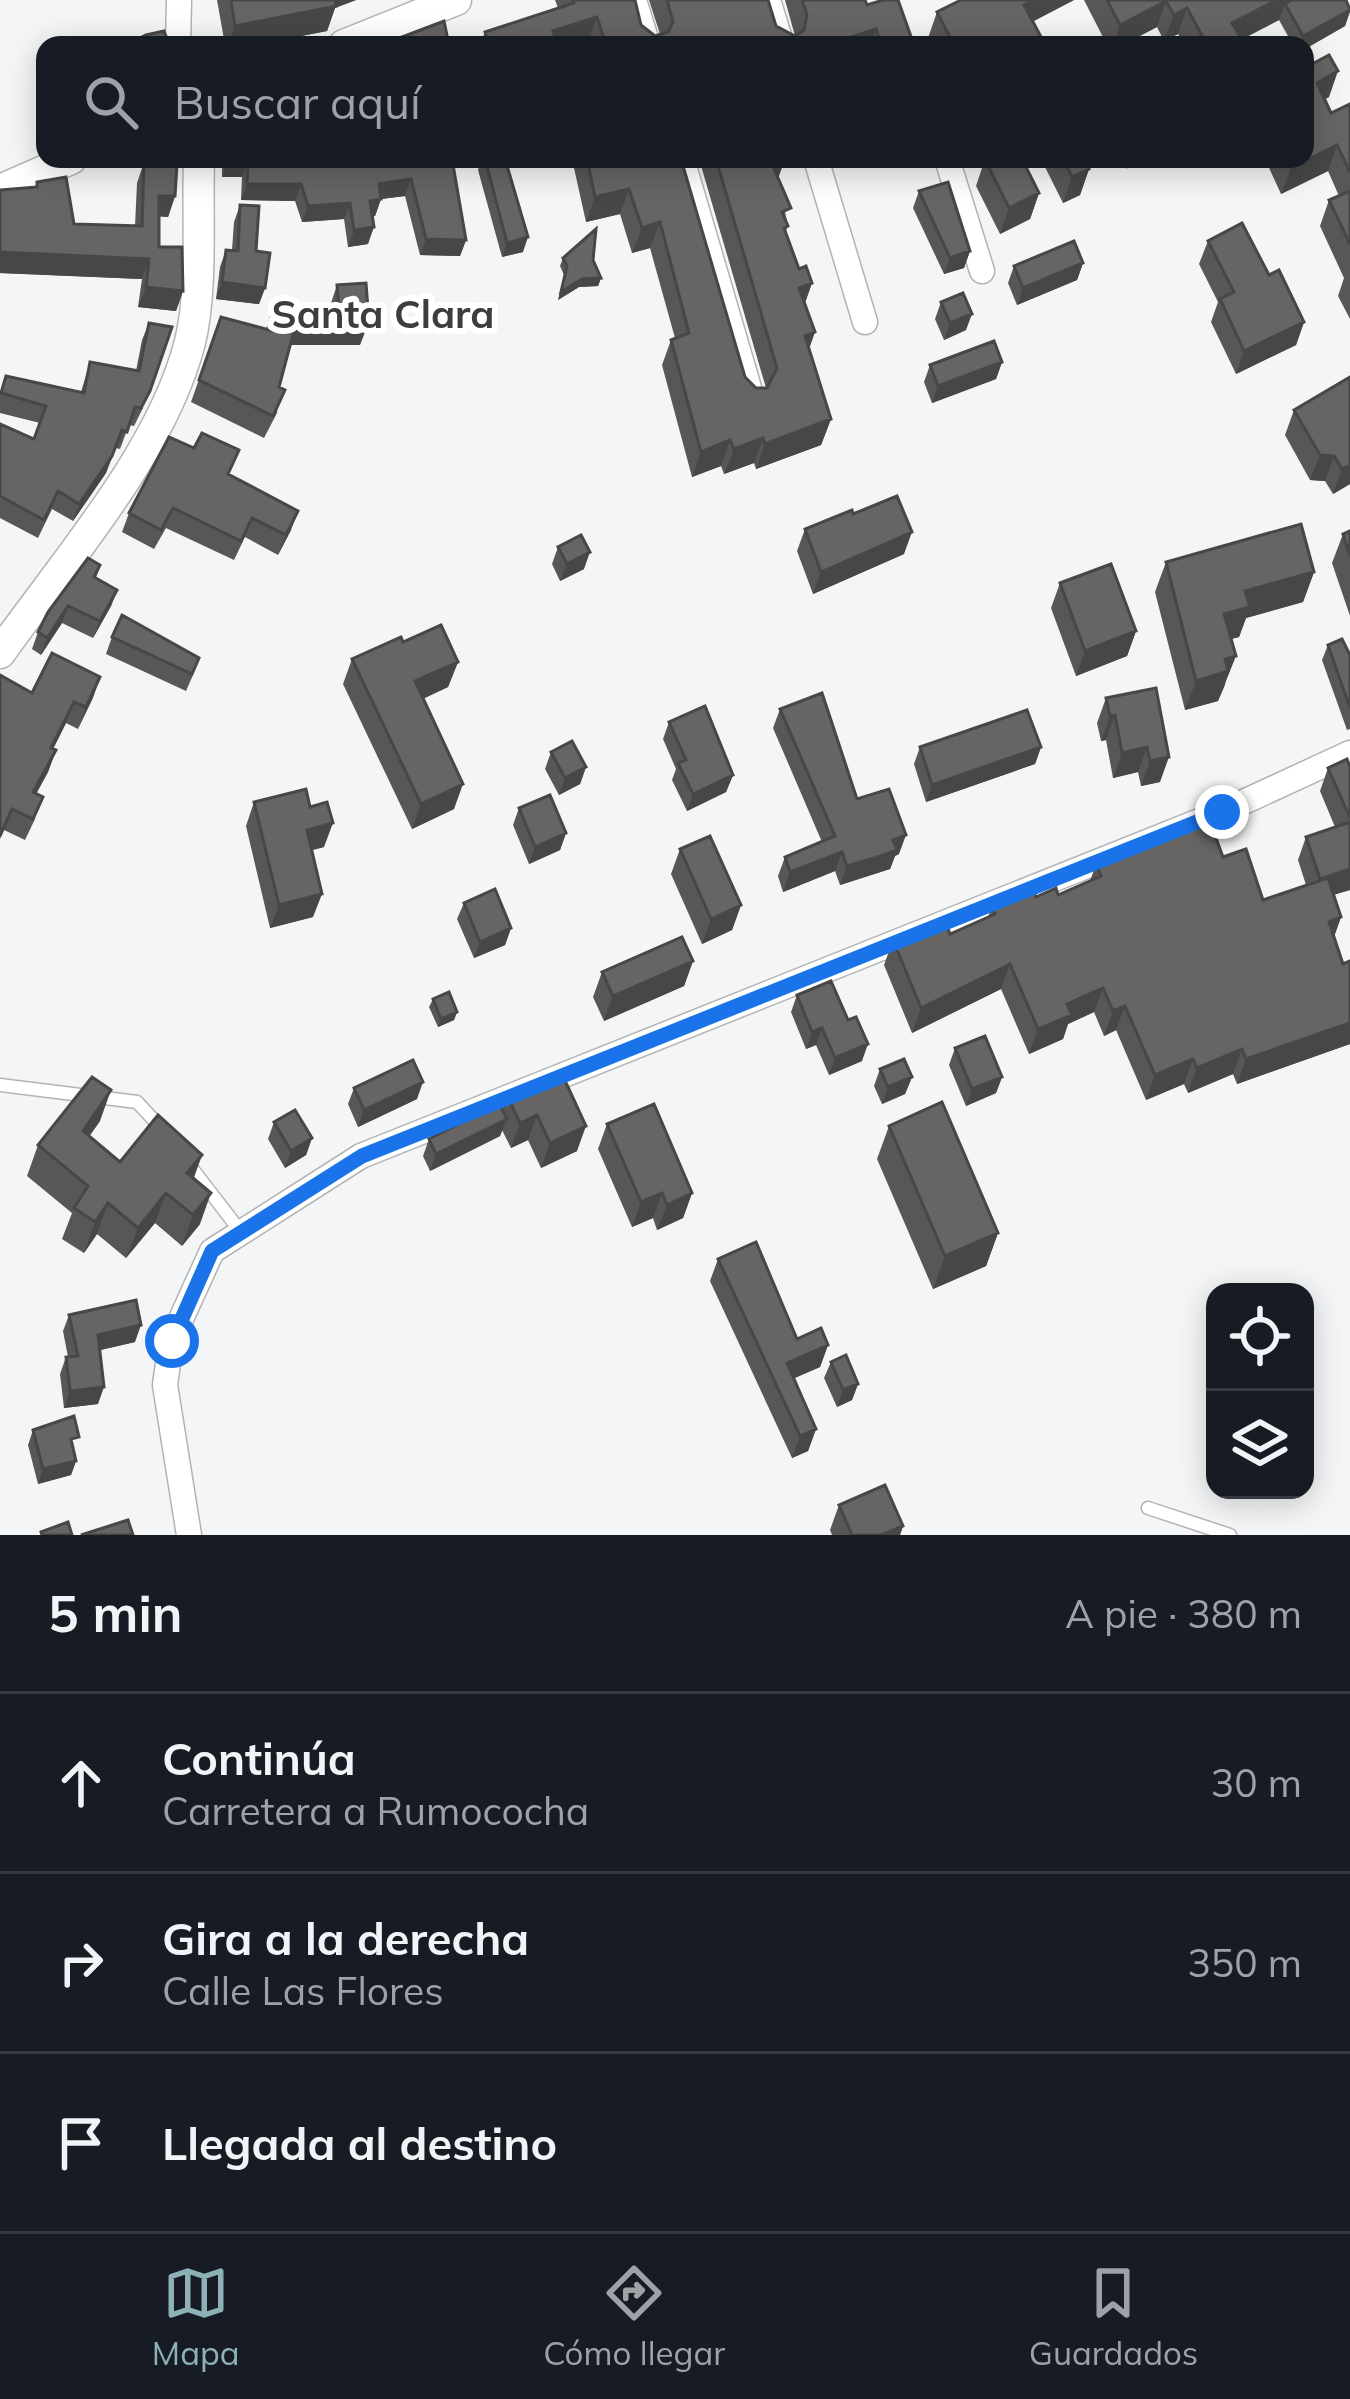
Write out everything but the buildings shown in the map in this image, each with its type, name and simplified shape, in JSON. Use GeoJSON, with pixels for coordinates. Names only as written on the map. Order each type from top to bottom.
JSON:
{"type":"FeatureCollection","features":[{"type":"Feature","properties":{"kind":"street"},"geometry":{"type":"LineString","coordinates":[[178,0],[178,36]]}},
{"type":"Feature","properties":{"kind":"street"},"geometry":{"type":"LineString","coordinates":[[366,36],[456,0]]}},
{"type":"Feature","properties":{"kind":"street"},"geometry":{"type":"LineString","coordinates":[[634,0],[645,36]]}},
{"type":"Feature","properties":{"kind":"street"},"geometry":{"type":"LineString","coordinates":[[768,0],[779,36]]}},
{"type":"Feature","properties":{"kind":"street"},"geometry":{"type":"LineString","coordinates":[[0,190],[50,168]]}},
{"type":"Feature","properties":{"kind":"street"},"geometry":{"type":"LineString","coordinates":[[0,653],[147,443],[178,381],[191,337],[200,168]]}},
{"type":"Feature","properties":{"kind":"street"},"geometry":{"type":"LineString","coordinates":[[685,168],[752,398]]}},
{"type":"Feature","properties":{"kind":"street"},"geometry":{"type":"LineString","coordinates":[[819,168],[865,322]]}},
{"type":"Feature","properties":{"kind":"street"},"geometry":{"type":"LineString","coordinates":[[950,168],[982,271]]}},
{"type":"Feature","properties":{"kind":"street"},"geometry":{"type":"LineString","coordinates":[[189,1535],[165,1385],[172,1341],[212,1251],[362,1156],[1222,812],[1350,753]]}},
{"type":"Feature","properties":{"kind":"lane"},"geometry":{"type":"LineString","coordinates":[[0,1085],[137,1102],[241,1232]]}},
{"type":"Feature","properties":{"kind":"lane"},"geometry":{"type":"LineString","coordinates":[[1148,1508],[1230,1535]]}},
{"type":"Feature","properties":{"kind":"district","name":"Santa Clara"},"geometry":{"type":"Point","coordinates":[383,313]}},
{"type":"Feature","properties":{"kind":"route"},"geometry":{"type":"LineString","coordinates":[[172,1341],[212,1251],[362,1156],[1222,812]]}}]}
